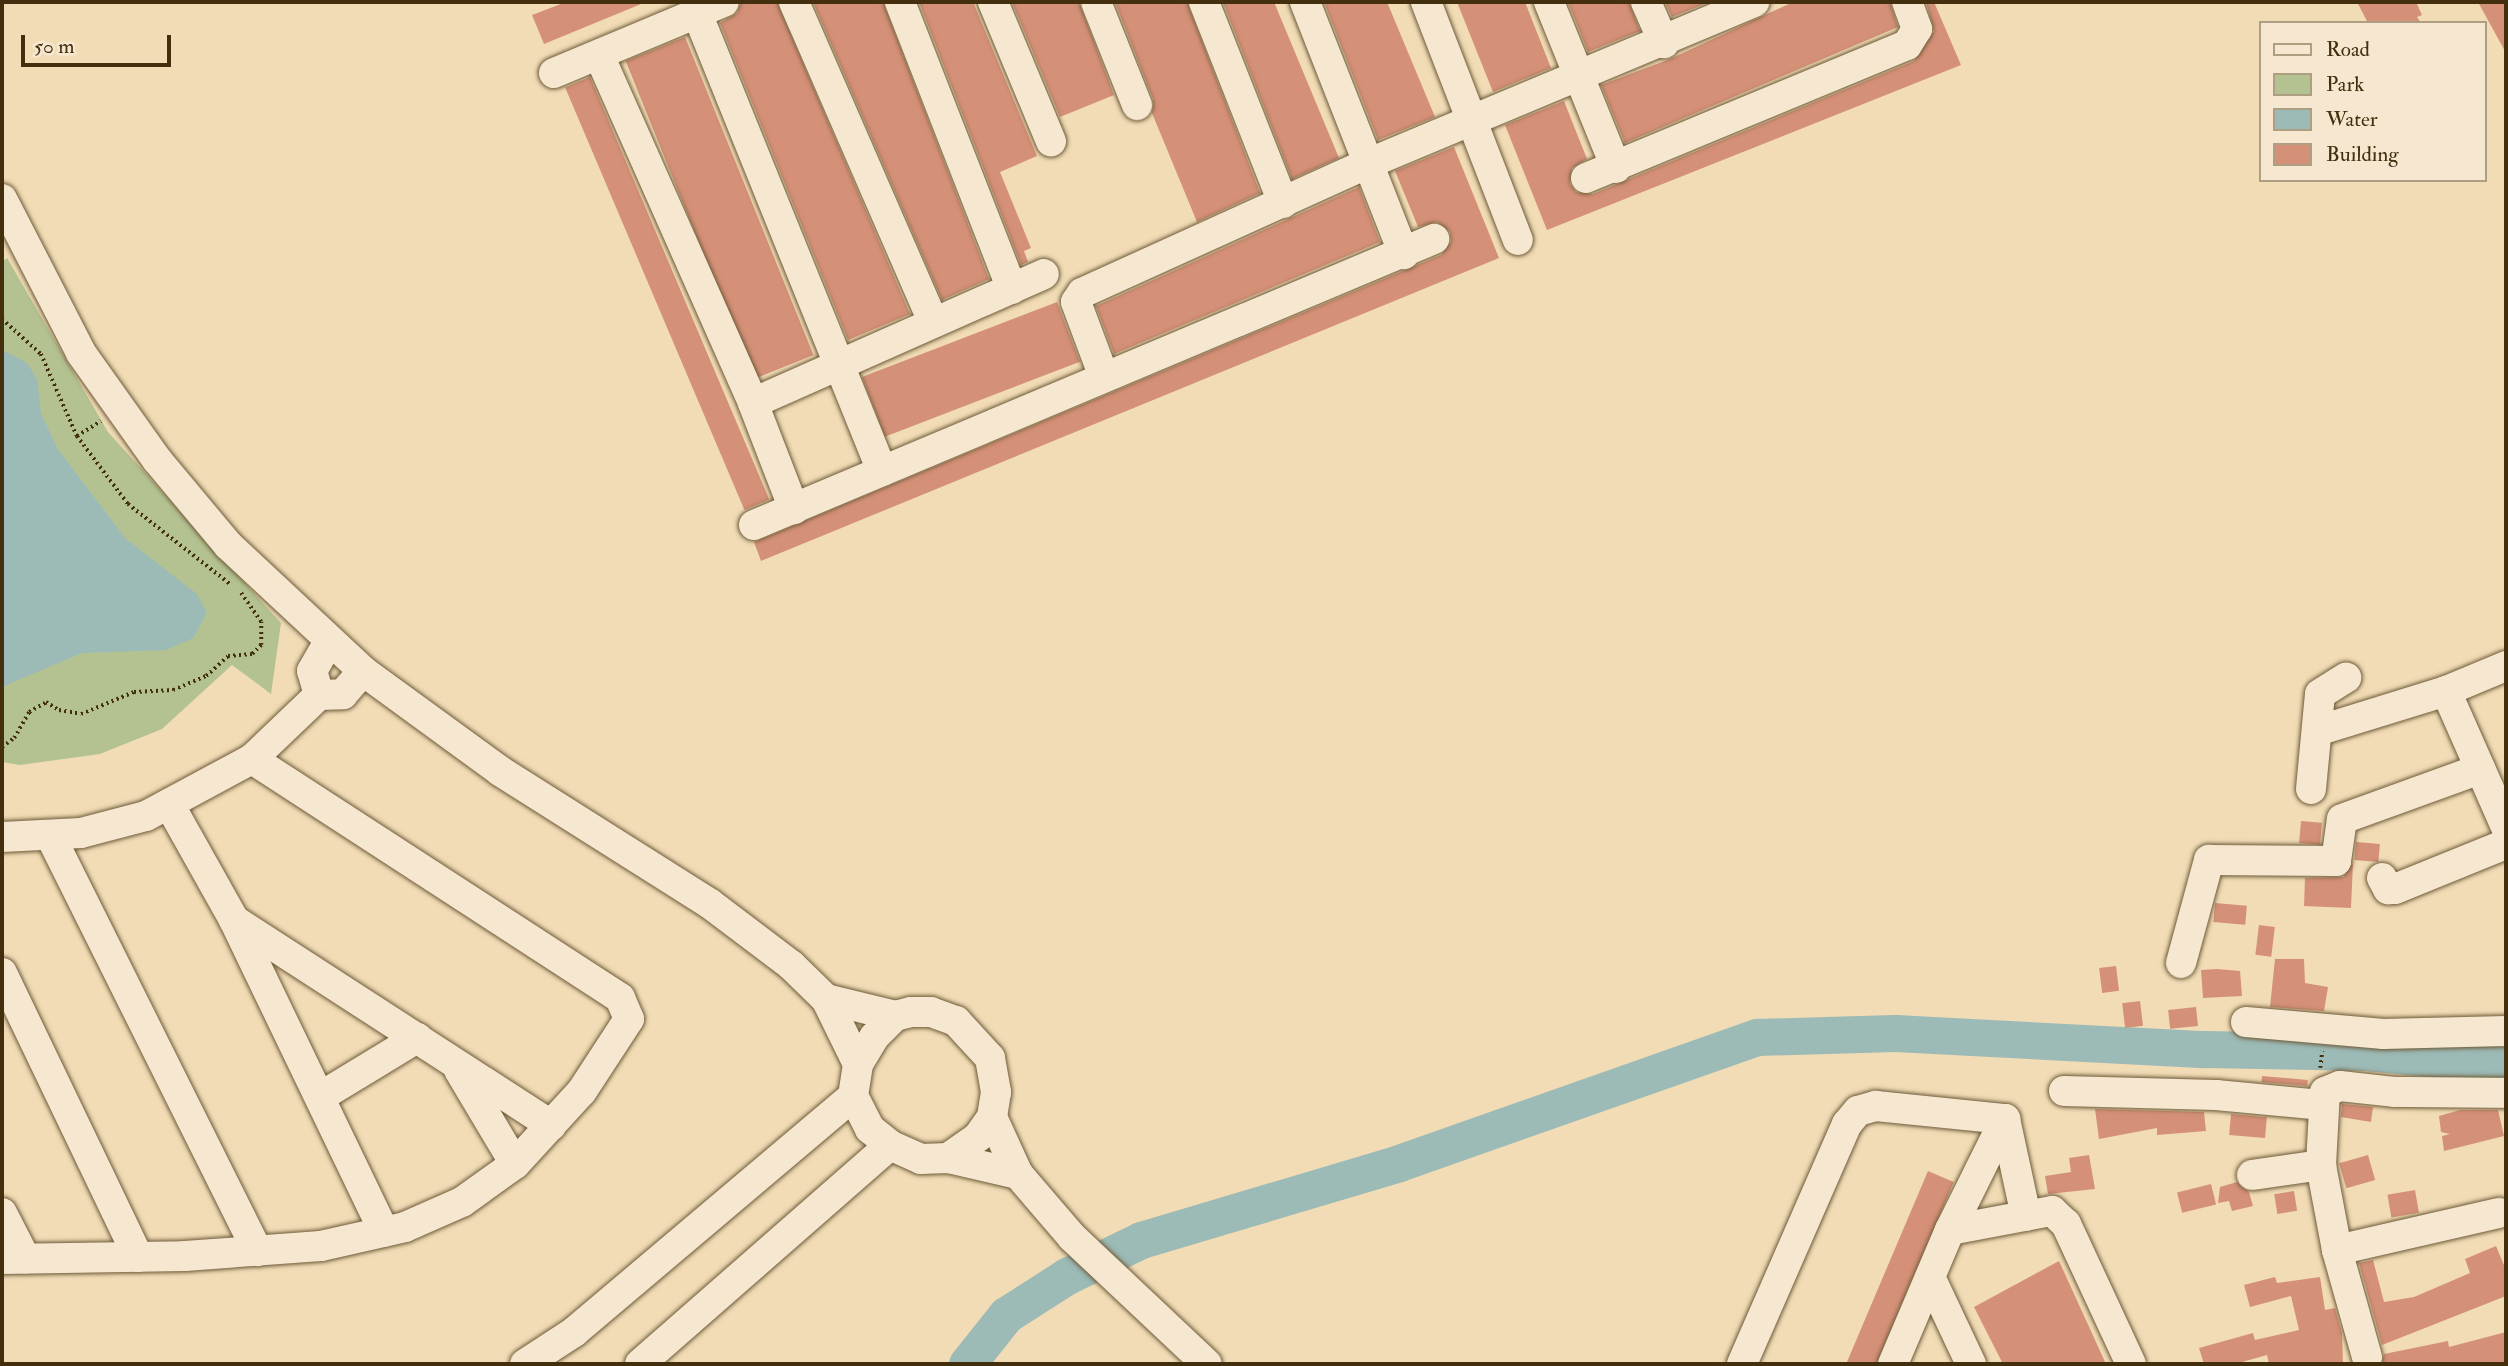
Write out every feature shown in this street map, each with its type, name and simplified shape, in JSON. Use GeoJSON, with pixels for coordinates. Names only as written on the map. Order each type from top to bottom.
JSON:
{"type":"FeatureCollection","features":[{"type":"Feature","properties":{"kind":"street"},"geometry":{"type":"LineString","coordinates":[[794,2],[933,322]]}},
{"type":"Feature","properties":{"kind":"street"},"geometry":{"type":"LineString","coordinates":[[900,2],[1012,289]]}},
{"type":"Feature","properties":{"kind":"street"},"geometry":{"type":"LineString","coordinates":[[993,2],[1051,141]]}},
{"type":"Feature","properties":{"kind":"street"},"geometry":{"type":"LineString","coordinates":[[1097,2],[1137,105]]}},
{"type":"Feature","properties":{"kind":"street"},"geometry":{"type":"LineString","coordinates":[[1204,2],[1283,203]]}},
{"type":"Feature","properties":{"kind":"street"},"geometry":{"type":"LineString","coordinates":[[1305,2],[1404,254]]}},
{"type":"Feature","properties":{"kind":"street"},"geometry":{"type":"LineString","coordinates":[[1426,2],[1518,240]]}},
{"type":"Feature","properties":{"kind":"street"},"geometry":{"type":"LineString","coordinates":[[1549,2],[1582,77],[1616,168]]}},
{"type":"Feature","properties":{"kind":"street"},"geometry":{"type":"LineString","coordinates":[[1646,2],[1664,43]]}},
{"type":"Feature","properties":{"kind":"street"},"geometry":{"type":"LineString","coordinates":[[1586,178],[1616,168],[1908,45],[1917,29],[1907,2]]}},
{"type":"Feature","properties":{"kind":"street"},"geometry":{"type":"LineString","coordinates":[[1104,377],[1076,302],[1082,293],[1367,164],[1664,43],[1747,3]]}},
{"type":"Feature","properties":{"kind":"street"},"geometry":{"type":"LineString","coordinates":[[554,74],[710,7],[882,471]]}},
{"type":"Feature","properties":{"kind":"street"},"geometry":{"type":"LineString","coordinates":[[599,55],[754,403],[794,509]]}},
{"type":"Feature","properties":{"kind":"street"},"geometry":{"type":"LineString","coordinates":[[2,199],[81,353],[157,460],[228,545],[328,643],[363,671],[500,771],[709,903],[791,965],[826,999],[858,1064]]}},
{"type":"Feature","properties":{"kind":"street"},"geometry":{"type":"LineString","coordinates":[[754,525],[1404,254],[1434,239]]}},
{"type":"Feature","properties":{"kind":"street"},"geometry":{"type":"LineString","coordinates":[[754,403],[840,361],[1044,274]]}},
{"type":"Feature","properties":{"kind":"street"},"geometry":{"type":"LineString","coordinates":[[319,695],[312,671],[328,643]]}},
{"type":"Feature","properties":{"kind":"street"},"geometry":{"type":"LineString","coordinates":[[2317,731],[2446,691],[2506,666]]}},
{"type":"Feature","properties":{"kind":"street"},"geometry":{"type":"LineString","coordinates":[[2,837],[50,835],[118,825],[169,804],[252,759],[319,695],[343,694],[363,671]]}},
{"type":"Feature","properties":{"kind":"street"},"geometry":{"type":"LineString","coordinates":[[2311,789],[2320,694],[2346,678]]}},
{"type":"Feature","properties":{"kind":"street"},"geometry":{"type":"LineString","coordinates":[[2446,691],[2506,827]]}},
{"type":"Feature","properties":{"kind":"street"},"geometry":{"type":"LineString","coordinates":[[2,1213],[13,1258],[257,1251],[321,1246],[384,1232],[462,1202],[515,1164],[609,1055],[629,1019],[620,998],[252,759]]}},
{"type":"Feature","properties":{"kind":"street"},"geometry":{"type":"LineString","coordinates":[[2182,963],[2209,860],[2336,861],[2342,819],[2480,769]]}},
{"type":"Feature","properties":{"kind":"street"},"geometry":{"type":"LineString","coordinates":[[169,804],[234,920],[384,1232]]}},
{"type":"Feature","properties":{"kind":"street"},"geometry":{"type":"LineString","coordinates":[[50,835],[257,1251]]}},
{"type":"Feature","properties":{"kind":"street"},"geometry":{"type":"LineString","coordinates":[[2382,878],[2388,889],[2395,889],[2506,844]]}},
{"type":"Feature","properties":{"kind":"street"},"geometry":{"type":"LineString","coordinates":[[234,920],[551,1125]]}},
{"type":"Feature","properties":{"kind":"street"},"geometry":{"type":"LineString","coordinates":[[2,973],[138,1256]]}},
{"type":"Feature","properties":{"kind":"street"},"geometry":{"type":"LineString","coordinates":[[826,999],[895,1016],[931,1012],[956,1021],[975,1037],[990,1058],[996,1092],[992,1117],[978,1137],[948,1158]]}},
{"type":"Feature","properties":{"kind":"street"},"geometry":{"type":"LineString","coordinates":[[895,1016],[874,1037],[858,1064],[853,1096],[870,1129],[891,1145],[921,1159],[948,1158],[1018,1174]]}},
{"type":"Feature","properties":{"kind":"street"},"geometry":{"type":"LineString","coordinates":[[2246,1022],[2383,1034],[2506,1031]]}},
{"type":"Feature","properties":{"kind":"street"},"geometry":{"type":"LineString","coordinates":[[320,1097],[416,1038]]}},
{"type":"Feature","properties":{"kind":"street"},"geometry":{"type":"LineString","coordinates":[[456,1064],[515,1164]]}},
{"type":"Feature","properties":{"kind":"street"},"geometry":{"type":"LineString","coordinates":[[2367,1357],[2337,1250],[2321,1165],[2322,1105],[2329,1088],[2340,1086],[2394,1093],[2506,1093]]}},
{"type":"Feature","properties":{"kind":"street"},"geometry":{"type":"LineString","coordinates":[[2064,1091],[2216,1095],[2322,1105]]}},
{"type":"Feature","properties":{"kind":"street"},"geometry":{"type":"LineString","coordinates":[[525,1364],[574,1332],[853,1096]]}},
{"type":"Feature","properties":{"kind":"street"},"geometry":{"type":"LineString","coordinates":[[1742,1364],[1847,1124],[1858,1111],[1876,1106],[2005,1119]]}},
{"type":"Feature","properties":{"kind":"street"},"geometry":{"type":"LineString","coordinates":[[992,1117],[1018,1174],[1072,1237],[1128,1293],[1207,1364]]}},
{"type":"Feature","properties":{"kind":"street"},"geometry":{"type":"LineString","coordinates":[[2005,1119],[2026,1216]]}},
{"type":"Feature","properties":{"kind":"street"},"geometry":{"type":"LineString","coordinates":[[1893,1364],[1950,1230],[2005,1119]]}},
{"type":"Feature","properties":{"kind":"street"},"geometry":{"type":"LineString","coordinates":[[640,1364],[891,1145]]}},
{"type":"Feature","properties":{"kind":"street"},"geometry":{"type":"LineString","coordinates":[[2252,1175],[2321,1165]]}},
{"type":"Feature","properties":{"kind":"street"},"geometry":{"type":"LineString","coordinates":[[1950,1230],[2052,1211],[2066,1224],[2131,1364]]}},
{"type":"Feature","properties":{"kind":"street"},"geometry":{"type":"LineString","coordinates":[[2337,1250],[2499,1213]]}},
{"type":"Feature","properties":{"kind":"street"},"geometry":{"type":"LineString","coordinates":[[1931,1279],[1970,1364]]}},
{"type":"Feature","properties":{"kind":"path"},"geometry":{"type":"LineString","coordinates":[[2,320],[41,354],[77,436],[128,504],[240,591],[261,622],[261,645],[252,653],[228,656],[206,676],[173,690],[134,692],[81,713],[59,710],[46,702],[29,712],[14,738],[2,747]]}},
{"type":"Feature","properties":{"kind":"path"},"geometry":{"type":"LineString","coordinates":[[2319,1073],[2323,1040]]}},
{"type":"Feature","properties":{"kind":"green space"},"geometry":{"type":"Polygon","coordinates":[[[7,258],[108,432],[281,623],[271,694],[232,665],[162,729],[100,754],[20,765],[2,762],[2,262],[7,258]]]}},
{"type":"Feature","properties":{"kind":"water"},"geometry":{"type":"Polygon","coordinates":[[[2,350],[27,363],[37,379],[41,413],[57,448],[126,539],[197,594],[207,613],[193,638],[166,650],[82,653],[2,687],[2,350]]]}},
{"type":"Feature","properties":{"kind":"building"},"geometry":{"type":"Polygon","coordinates":[[[566,2],[646,2],[544,44],[532,15],[566,2]]]}},
{"type":"Feature","properties":{"kind":"building"},"geometry":{"type":"Polygon","coordinates":[[[741,2],[777,2],[910,314],[848,340],[720,23],[737,13],[741,2]]]}},
{"type":"Feature","properties":{"kind":"building"},"geometry":{"type":"Polygon","coordinates":[[[813,2],[883,2],[989,279],[942,300],[813,2]]]}},
{"type":"Feature","properties":{"kind":"building"},"geometry":{"type":"Polygon","coordinates":[[[919,2],[973,2],[1037,156],[1000,172],[1031,248],[1024,251],[1028,262],[1021,265],[919,2]]]}},
{"type":"Feature","properties":{"kind":"building"},"geometry":{"type":"Polygon","coordinates":[[[1012,2],[1079,2],[1114,95],[1060,117],[1012,2]]]}},
{"type":"Feature","properties":{"kind":"building"},"geometry":{"type":"Polygon","coordinates":[[[1115,2],[1187,2],[1260,193],[1197,222],[1152,113],[1153,99],[1115,2]]]}},
{"type":"Feature","properties":{"kind":"building"},"geometry":{"type":"Polygon","coordinates":[[[1223,2],[1274,2],[1339,158],[1292,179],[1223,2]]]}},
{"type":"Feature","properties":{"kind":"building"},"geometry":{"type":"Polygon","coordinates":[[[1324,2],[1387,2],[1435,117],[1378,140],[1324,2]]]}},
{"type":"Feature","properties":{"kind":"building"},"geometry":{"type":"Polygon","coordinates":[[[1457,2],[1525,2],[1551,68],[1493,92],[1457,2]]]}},
{"type":"Feature","properties":{"kind":"building"},"geometry":{"type":"Polygon","coordinates":[[[1568,2],[1629,2],[1640,31],[1588,52],[1568,2]]]}},
{"type":"Feature","properties":{"kind":"building"},"geometry":{"type":"Polygon","coordinates":[[[1665,2],[1709,2],[1672,17],[1665,2]]]}},
{"type":"Feature","properties":{"kind":"building"},"geometry":{"type":"Polygon","coordinates":[[[1793,2],[1890,2],[1898,27],[1625,143],[1601,85],[1670,59],[1793,2]]]}},
{"type":"Feature","properties":{"kind":"building"},"geometry":{"type":"Polygon","coordinates":[[[1926,2],[1934,2],[1961,65],[1547,230],[1505,125],[1564,101],[1587,159],[1572,168],[1570,184],[1576,192],[1593,194],[1914,61],[1934,31],[1926,2]]]}},
{"type":"Feature","properties":{"kind":"building"},"geometry":{"type":"Polygon","coordinates":[[[2357,2],[2416,2],[2422,15],[2417,17],[2420,21],[2367,21],[2357,2]]]}},
{"type":"Feature","properties":{"kind":"building"},"geometry":{"type":"Polygon","coordinates":[[[2478,2],[2506,2],[2506,53],[2478,2]]]}},
{"type":"Feature","properties":{"kind":"building"},"geometry":{"type":"Polygon","coordinates":[[[685,37],[813,355],[754,379],[626,61],[685,37]]]}},
{"type":"Feature","properties":{"kind":"building"},"geometry":{"type":"Polygon","coordinates":[[[590,77],[769,500],[744,510],[565,88],[590,77]]]}},
{"type":"Feature","properties":{"kind":"building"},"geometry":{"type":"Polygon","coordinates":[[[1454,147],[1499,258],[761,561],[754,542],[1441,255],[1451,242],[1450,232],[1437,222],[1418,227],[1395,171],[1454,147]]]}},
{"type":"Feature","properties":{"kind":"building"},"geometry":{"type":"Polygon","coordinates":[[[1359,187],[1380,242],[1114,354],[1096,306],[1359,187]]]}},
{"type":"Feature","properties":{"kind":"building"},"geometry":{"type":"Polygon","coordinates":[[[1057,302],[1080,362],[885,437],[862,377],[1057,302]]]}},
{"type":"Feature","properties":{"kind":"building"},"geometry":{"type":"Polygon","coordinates":[[[2301,821],[2322,823],[2320,845],[2299,843],[2301,821]]]}},
{"type":"Feature","properties":{"kind":"building"},"geometry":{"type":"Polygon","coordinates":[[[2356,842],[2380,844],[2378,862],[2354,860],[2356,842]]]}},
{"type":"Feature","properties":{"kind":"building"},"geometry":{"type":"Polygon","coordinates":[[[2353,863],[2351,908],[2304,906],[2305,878],[2343,877],[2353,863]]]}},
{"type":"Feature","properties":{"kind":"building"},"geometry":{"type":"Polygon","coordinates":[[[2215,903],[2247,906],[2245,925],[2213,922],[2215,903]]]}},
{"type":"Feature","properties":{"kind":"building"},"geometry":{"type":"Polygon","coordinates":[[[2259,925],[2275,927],[2271,957],[2255,955],[2259,925]]]}},
{"type":"Feature","properties":{"kind":"building"},"geometry":{"type":"Polygon","coordinates":[[[2275,959],[2304,959],[2305,983],[2328,987],[2324,1011],[2270,1007],[2275,959]]]}},
{"type":"Feature","properties":{"kind":"building"},"geometry":{"type":"Polygon","coordinates":[[[2116,966],[2119,991],[2102,993],[2099,968],[2116,966]]]}},
{"type":"Feature","properties":{"kind":"building"},"geometry":{"type":"Polygon","coordinates":[[[2201,970],[2240,971],[2242,996],[2203,998],[2201,970]]]}},
{"type":"Feature","properties":{"kind":"building"},"geometry":{"type":"Polygon","coordinates":[[[2140,1001],[2143,1026],[2125,1028],[2122,1003],[2140,1001]]]}},
{"type":"Feature","properties":{"kind":"building"},"geometry":{"type":"Polygon","coordinates":[[[2196,1007],[2198,1026],[2170,1029],[2168,1010],[2196,1007]]]}},
{"type":"Feature","properties":{"kind":"building"},"geometry":{"type":"Polygon","coordinates":[[[2262,1076],[2308,1080],[2307,1086],[2261,1082],[2262,1076]]]}},
{"type":"Feature","properties":{"kind":"building"},"geometry":{"type":"Polygon","coordinates":[[[2342,1104],[2373,1107],[2371,1122],[2341,1117],[2342,1104]]]}},
{"type":"Feature","properties":{"kind":"building"},"geometry":{"type":"Polygon","coordinates":[[[2095,1109],[2204,1112],[2206,1131],[2157,1135],[2157,1128],[2099,1139],[2095,1109]]]}},
{"type":"Feature","properties":{"kind":"building"},"geometry":{"type":"Polygon","coordinates":[[[2460,1110],[2498,1110],[2504,1136],[2444,1151],[2442,1136],[2450,1134],[2441,1132],[2439,1116],[2460,1110]]]}},
{"type":"Feature","properties":{"kind":"building"},"geometry":{"type":"Polygon","coordinates":[[[2231,1114],[2267,1117],[2265,1138],[2229,1135],[2231,1114]]]}},
{"type":"Feature","properties":{"kind":"building"},"geometry":{"type":"Polygon","coordinates":[[[2089,1155],[2095,1189],[2048,1194],[2045,1176],[2071,1172],[2069,1158],[2089,1155]]]}},
{"type":"Feature","properties":{"kind":"building"},"geometry":{"type":"Polygon","coordinates":[[[2368,1155],[2375,1180],[2346,1188],[2339,1163],[2368,1155]]]}},
{"type":"Feature","properties":{"kind":"building"},"geometry":{"type":"Polygon","coordinates":[[[1928,1171],[1954,1182],[1876,1364],[1846,1363],[1928,1171]]]}},
{"type":"Feature","properties":{"kind":"building"},"geometry":{"type":"Polygon","coordinates":[[[2237,1182],[2249,1192],[2253,1206],[2232,1211],[2229,1201],[2218,1203],[2220,1187],[2237,1182]]]}},
{"type":"Feature","properties":{"kind":"building"},"geometry":{"type":"Polygon","coordinates":[[[2211,1184],[2216,1204],[2182,1213],[2177,1192],[2211,1184]]]}},
{"type":"Feature","properties":{"kind":"building"},"geometry":{"type":"Polygon","coordinates":[[[2415,1190],[2419,1213],[2391,1218],[2387,1195],[2415,1190]]]}},
{"type":"Feature","properties":{"kind":"building"},"geometry":{"type":"Polygon","coordinates":[[[2294,1191],[2297,1211],[2277,1214],[2274,1194],[2294,1191]]]}},
{"type":"Feature","properties":{"kind":"building"},"geometry":{"type":"Polygon","coordinates":[[[2496,1246],[2506,1270],[2506,1296],[2382,1345],[2359,1263],[2373,1260],[2384,1302],[2414,1297],[2470,1273],[2465,1259],[2496,1246]]]}},
{"type":"Feature","properties":{"kind":"building"},"geometry":{"type":"Polygon","coordinates":[[[2059,1261],[2106,1364],[2003,1364],[1974,1307],[2059,1261]]]}},
{"type":"Feature","properties":{"kind":"building"},"geometry":{"type":"Polygon","coordinates":[[[2275,1277],[2277,1283],[2320,1277],[2325,1310],[2335,1308],[2342,1333],[2343,1364],[2269,1364],[2267,1355],[2235,1364],[2204,1364],[2199,1348],[2253,1333],[2255,1340],[2299,1330],[2291,1296],[2250,1307],[2244,1285],[2275,1277]]]}},
{"type":"Feature","properties":{"kind":"building"},"geometry":{"type":"Polygon","coordinates":[[[2506,1332],[2506,1364],[2382,1364],[2384,1354],[2448,1341],[2449,1347],[2506,1332]]]}},
{"type":"Feature","properties":{"kind":"waterway"},"geometry":{"type":"LineString","coordinates":[[967,1364],[1006,1315],[1067,1276],[1141,1240],[1399,1163],[1757,1037],[1895,1033],[2205,1049],[2366,1052],[2506,1065]]}}]}
